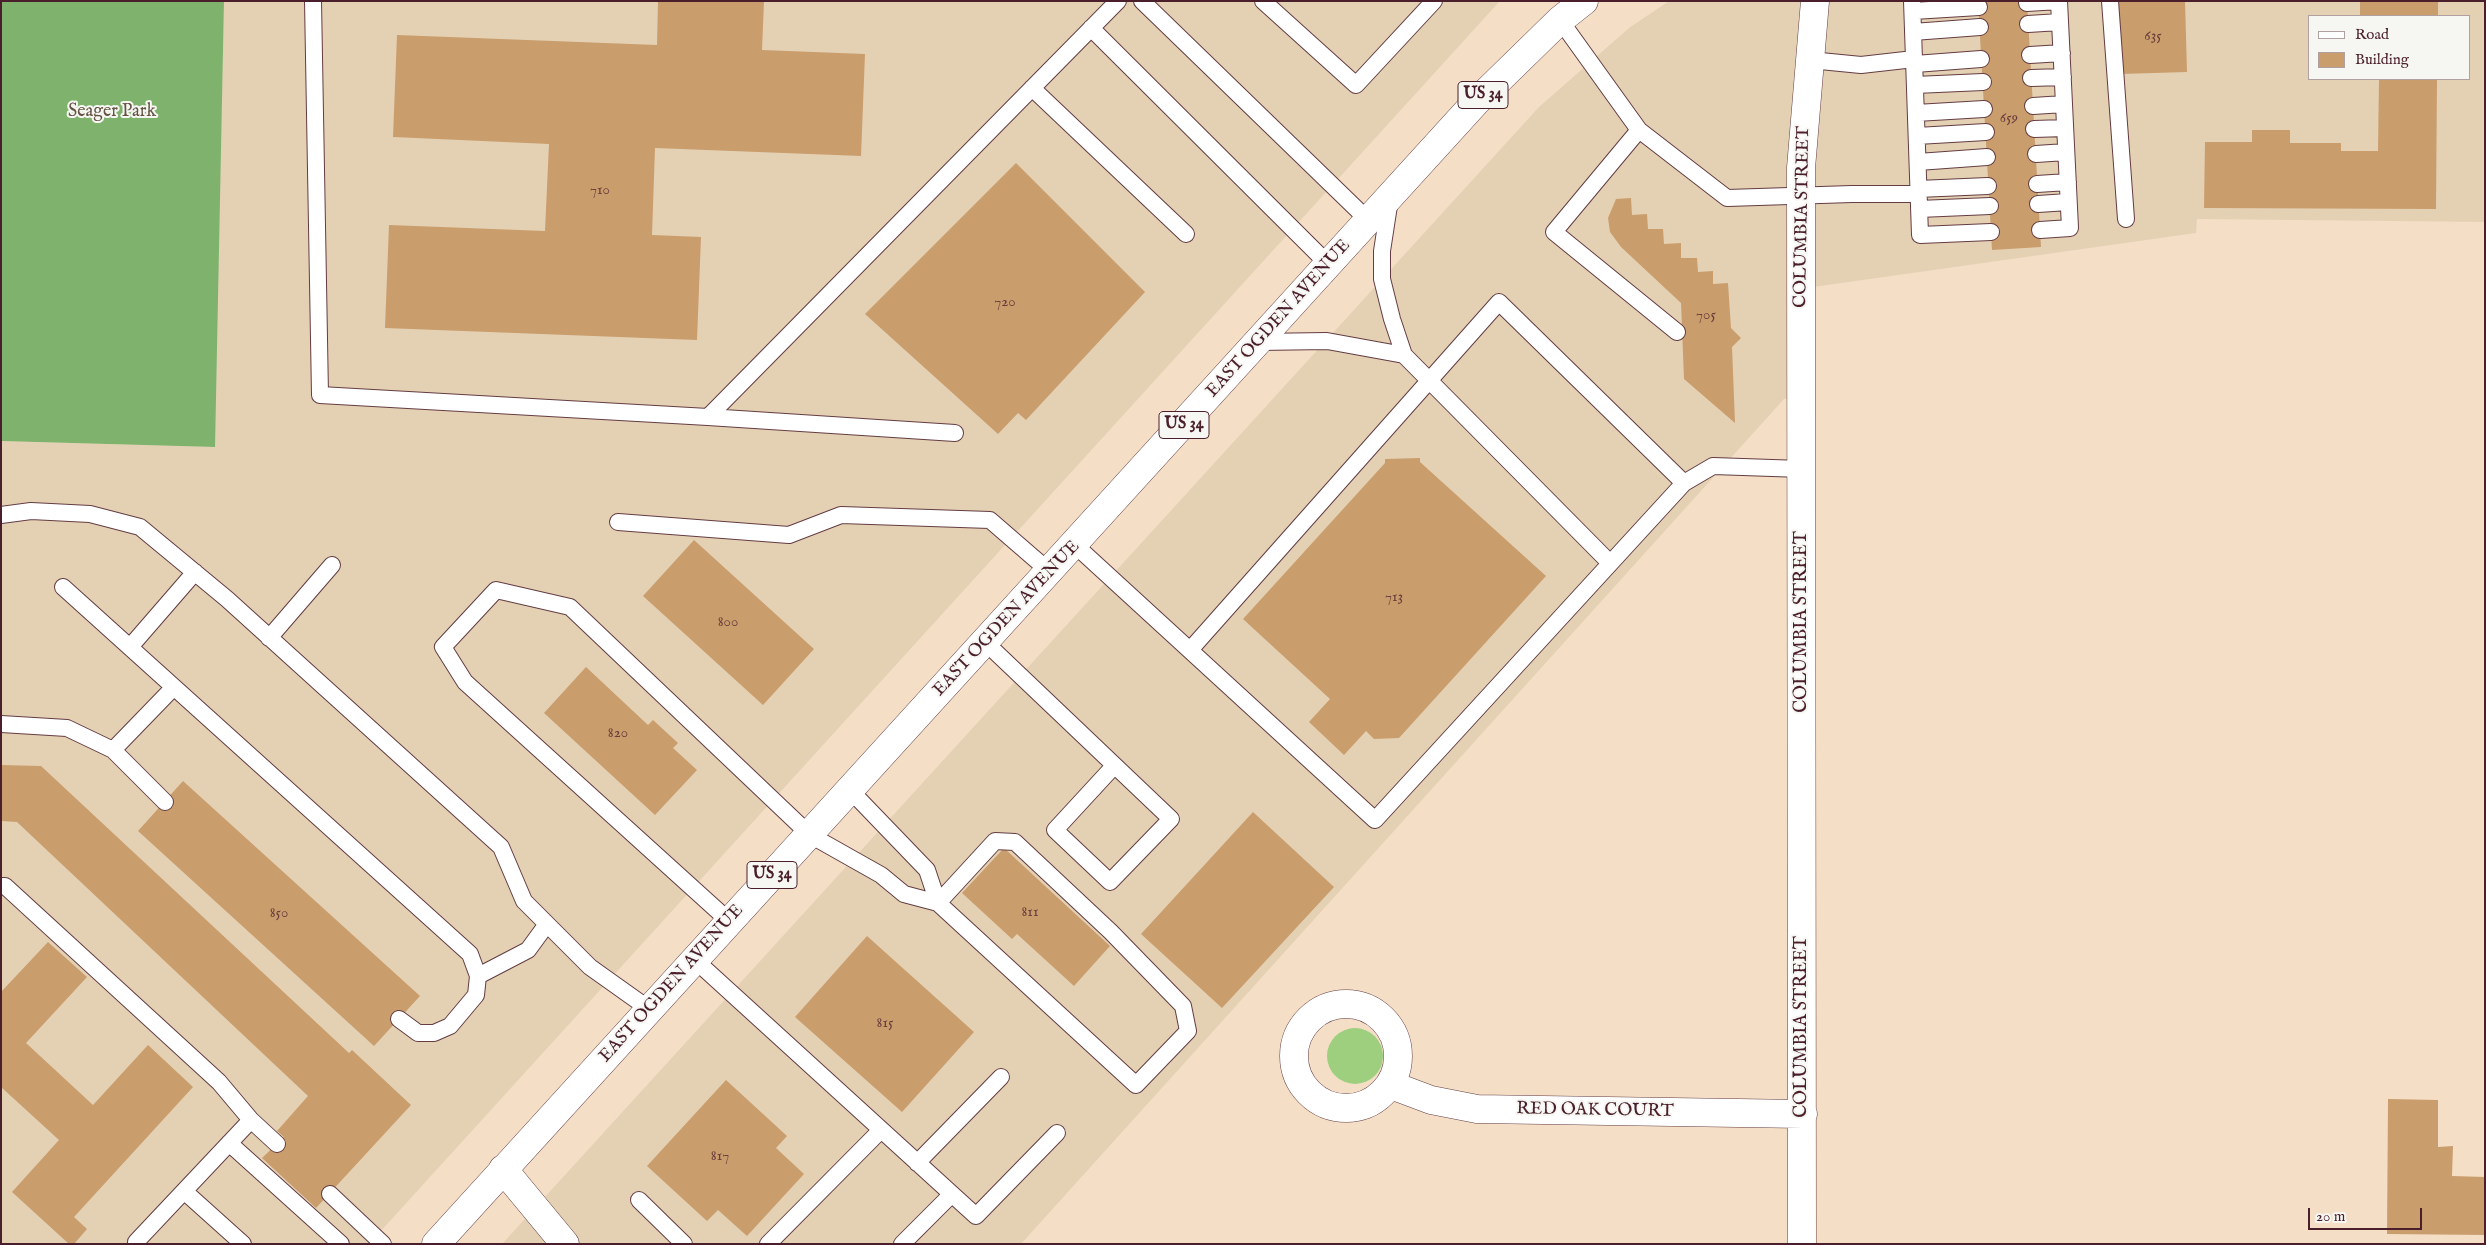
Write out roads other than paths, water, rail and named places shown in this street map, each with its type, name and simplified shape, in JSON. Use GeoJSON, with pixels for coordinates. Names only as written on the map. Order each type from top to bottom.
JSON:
{"type":"FeatureCollection","features":[{"type":"Feature","properties":{"kind":"street","name":"EAST OGDEN AVENUE"},"geometry":{"type":"LineString","coordinates":[[436,1244],[729,921],[1075,545],[1475,103],[1560,20],[1584,1]]}},
{"type":"Feature","properties":{"kind":"street","name":"COLUMBIA STREET"},"geometry":{"type":"LineString","coordinates":[[1802,1244],[1800,196],[1815,1]]}},
{"type":"Feature","properties":{"kind":"street","name":"RED OAK COURT"},"geometry":{"type":"LineString","coordinates":[[1391,1085],[1431,1100],[1477,1109],[1803,1114]]}},
{"type":"Feature","properties":{"kind":"street"},"geometry":{"type":"LineString","coordinates":[[503,1170],[565,1244]]}},
{"type":"Feature","properties":{"kind":"lane"},"geometry":{"type":"LineString","coordinates":[[313,1],[320,395],[955,433]]}},
{"type":"Feature","properties":{"kind":"lane"},"geometry":{"type":"LineString","coordinates":[[708,417],[1118,1]]}},
{"type":"Feature","properties":{"kind":"lane"},"geometry":{"type":"LineString","coordinates":[[1142,1],[1369,221]]}},
{"type":"Feature","properties":{"kind":"lane"},"geometry":{"type":"LineString","coordinates":[[1262,1],[1356,85],[1434,1]]}},
{"type":"Feature","properties":{"kind":"lane"},"geometry":{"type":"LineString","coordinates":[[2027,4],[2059,1],[2070,228],[2040,230]]}},
{"type":"Feature","properties":{"kind":"lane"},"geometry":{"type":"LineString","coordinates":[[2110,1],[2126,219]]}},
{"type":"Feature","properties":{"kind":"lane"},"geometry":{"type":"LineString","coordinates":[[1978,7],[1912,6],[1920,235],[1991,232]]}},
{"type":"Feature","properties":{"kind":"lane"},"geometry":{"type":"LineString","coordinates":[[1560,20],[1639,130],[1727,198],[1800,196],[1919,197],[1990,206]]}},
{"type":"Feature","properties":{"kind":"lane"},"geometry":{"type":"LineString","coordinates":[[2028,24],[2060,22]]}},
{"type":"Feature","properties":{"kind":"lane"},"geometry":{"type":"LineString","coordinates":[[1913,32],[1980,27]]}},
{"type":"Feature","properties":{"kind":"lane"},"geometry":{"type":"LineString","coordinates":[[1091,28],[1329,265]]}},
{"type":"Feature","properties":{"kind":"lane"},"geometry":{"type":"LineString","coordinates":[[2030,55],[2062,53]]}},
{"type":"Feature","properties":{"kind":"lane"},"geometry":{"type":"LineString","coordinates":[[1810,60],[1860,65],[1982,59]]}},
{"type":"Feature","properties":{"kind":"lane"},"geometry":{"type":"LineString","coordinates":[[2032,78],[2063,77]]}},
{"type":"Feature","properties":{"kind":"lane"},"geometry":{"type":"LineString","coordinates":[[1915,85],[1982,82]]}},
{"type":"Feature","properties":{"kind":"lane"},"geometry":{"type":"LineString","coordinates":[[1032,88],[1186,234]]}},
{"type":"Feature","properties":{"kind":"lane"},"geometry":{"type":"LineString","coordinates":[[2033,106],[2064,104]]}},
{"type":"Feature","properties":{"kind":"lane"},"geometry":{"type":"LineString","coordinates":[[1916,113],[1984,109]]}},
{"type":"Feature","properties":{"kind":"lane"},"geometry":{"type":"LineString","coordinates":[[2034,129],[2065,128]]}},
{"type":"Feature","properties":{"kind":"lane"},"geometry":{"type":"LineString","coordinates":[[1639,130],[1554,232],[1677,332]]}},
{"type":"Feature","properties":{"kind":"lane"},"geometry":{"type":"LineString","coordinates":[[1917,136],[1986,132]]}},
{"type":"Feature","properties":{"kind":"lane"},"geometry":{"type":"LineString","coordinates":[[2036,154],[2066,152]]}},
{"type":"Feature","properties":{"kind":"lane"},"geometry":{"type":"LineString","coordinates":[[1918,162],[1987,157]]}},
{"type":"Feature","properties":{"kind":"lane"},"geometry":{"type":"LineString","coordinates":[[2037,184],[2068,182]]}},
{"type":"Feature","properties":{"kind":"lane"},"geometry":{"type":"LineString","coordinates":[[1919,197],[1988,186]]}},
{"type":"Feature","properties":{"kind":"lane"},"geometry":{"type":"LineString","coordinates":[[1390,198],[1382,251],[1382,279],[1392,319],[1404,355],[1610,563]]}},
{"type":"Feature","properties":{"kind":"lane"},"geometry":{"type":"LineString","coordinates":[[2038,204],[2068,202]]}},
{"type":"Feature","properties":{"kind":"lane"},"geometry":{"type":"LineString","coordinates":[[1190,650],[1499,302],[1684,483]]}},
{"type":"Feature","properties":{"kind":"lane"},"geometry":{"type":"LineString","coordinates":[[1258,342],[1327,341],[1404,355]]}},
{"type":"Feature","properties":{"kind":"lane"},"geometry":{"type":"LineString","coordinates":[[1075,545],[1375,820],[1684,483],[1713,466],[1802,470]]}},
{"type":"Feature","properties":{"kind":"lane"},"geometry":{"type":"LineString","coordinates":[[1,515],[31,511],[90,514],[140,527],[269,638],[501,847],[524,901],[590,968],[649,1009]]}},
{"type":"Feature","properties":{"kind":"lane"},"geometry":{"type":"LineString","coordinates":[[618,522],[789,535],[841,515],[990,520],[1050,572]]}},
{"type":"Feature","properties":{"kind":"lane"},"geometry":{"type":"LineString","coordinates":[[269,638],[332,565]]}},
{"type":"Feature","properties":{"kind":"lane"},"geometry":{"type":"LineString","coordinates":[[130,647],[194,572]]}},
{"type":"Feature","properties":{"kind":"lane"},"geometry":{"type":"LineString","coordinates":[[63,586],[470,954],[478,976],[476,994],[450,1026],[434,1033],[418,1033],[399,1019]]}},
{"type":"Feature","properties":{"kind":"lane"},"geometry":{"type":"LineString","coordinates":[[729,921],[465,682],[443,647],[496,590],[570,607],[810,835],[881,874],[904,894],[938,903],[1136,1085],[1188,1031],[1183,1006],[1112,932],[1015,842],[995,840],[938,903]]}},
{"type":"Feature","properties":{"kind":"lane"},"geometry":{"type":"LineString","coordinates":[[985,642],[1171,819],[1110,882],[1055,830],[1114,766]]}},
{"type":"Feature","properties":{"kind":"lane"},"geometry":{"type":"LineString","coordinates":[[114,750],[174,687]]}},
{"type":"Feature","properties":{"kind":"lane"},"geometry":{"type":"LineString","coordinates":[[1,724],[67,728],[114,750],[165,802]]}},
{"type":"Feature","properties":{"kind":"lane"},"geometry":{"type":"LineString","coordinates":[[850,790],[927,870],[938,903]]}},
{"type":"Feature","properties":{"kind":"lane"},"geometry":{"type":"LineString","coordinates":[[1,886],[5,886],[219,1082],[251,1120],[277,1144]]}},
{"type":"Feature","properties":{"kind":"lane"},"geometry":{"type":"LineString","coordinates":[[478,976],[528,950],[547,924]]}},
{"type":"Feature","properties":{"kind":"lane"},"geometry":{"type":"LineString","coordinates":[[695,960],[976,1216],[1057,1133]]}},
{"type":"Feature","properties":{"kind":"lane"},"geometry":{"type":"LineString","coordinates":[[917,1163],[1001,1077]]}},
{"type":"Feature","properties":{"kind":"lane"},"geometry":{"type":"LineString","coordinates":[[137,1243],[251,1120]]}},
{"type":"Feature","properties":{"kind":"lane"},"geometry":{"type":"LineString","coordinates":[[768,1244],[881,1130]]}},
{"type":"Feature","properties":{"kind":"lane"},"geometry":{"type":"LineString","coordinates":[[229,1143],[341,1244]]}},
{"type":"Feature","properties":{"kind":"lane"},"geometry":{"type":"LineString","coordinates":[[184,1191],[243,1244]]}},
{"type":"Feature","properties":{"kind":"lane"},"geometry":{"type":"LineString","coordinates":[[330,1194],[383,1244]]}},
{"type":"Feature","properties":{"kind":"lane"},"geometry":{"type":"LineString","coordinates":[[902,1244],[952,1194]]}},
{"type":"Feature","properties":{"kind":"lane"},"geometry":{"type":"LineString","coordinates":[[639,1200],[684,1244]]}},
{"type":"Feature","properties":{"kind":"park label","name":"Seager Park"},"geometry":{"type":"Point","coordinates":[112,112]}}]}
